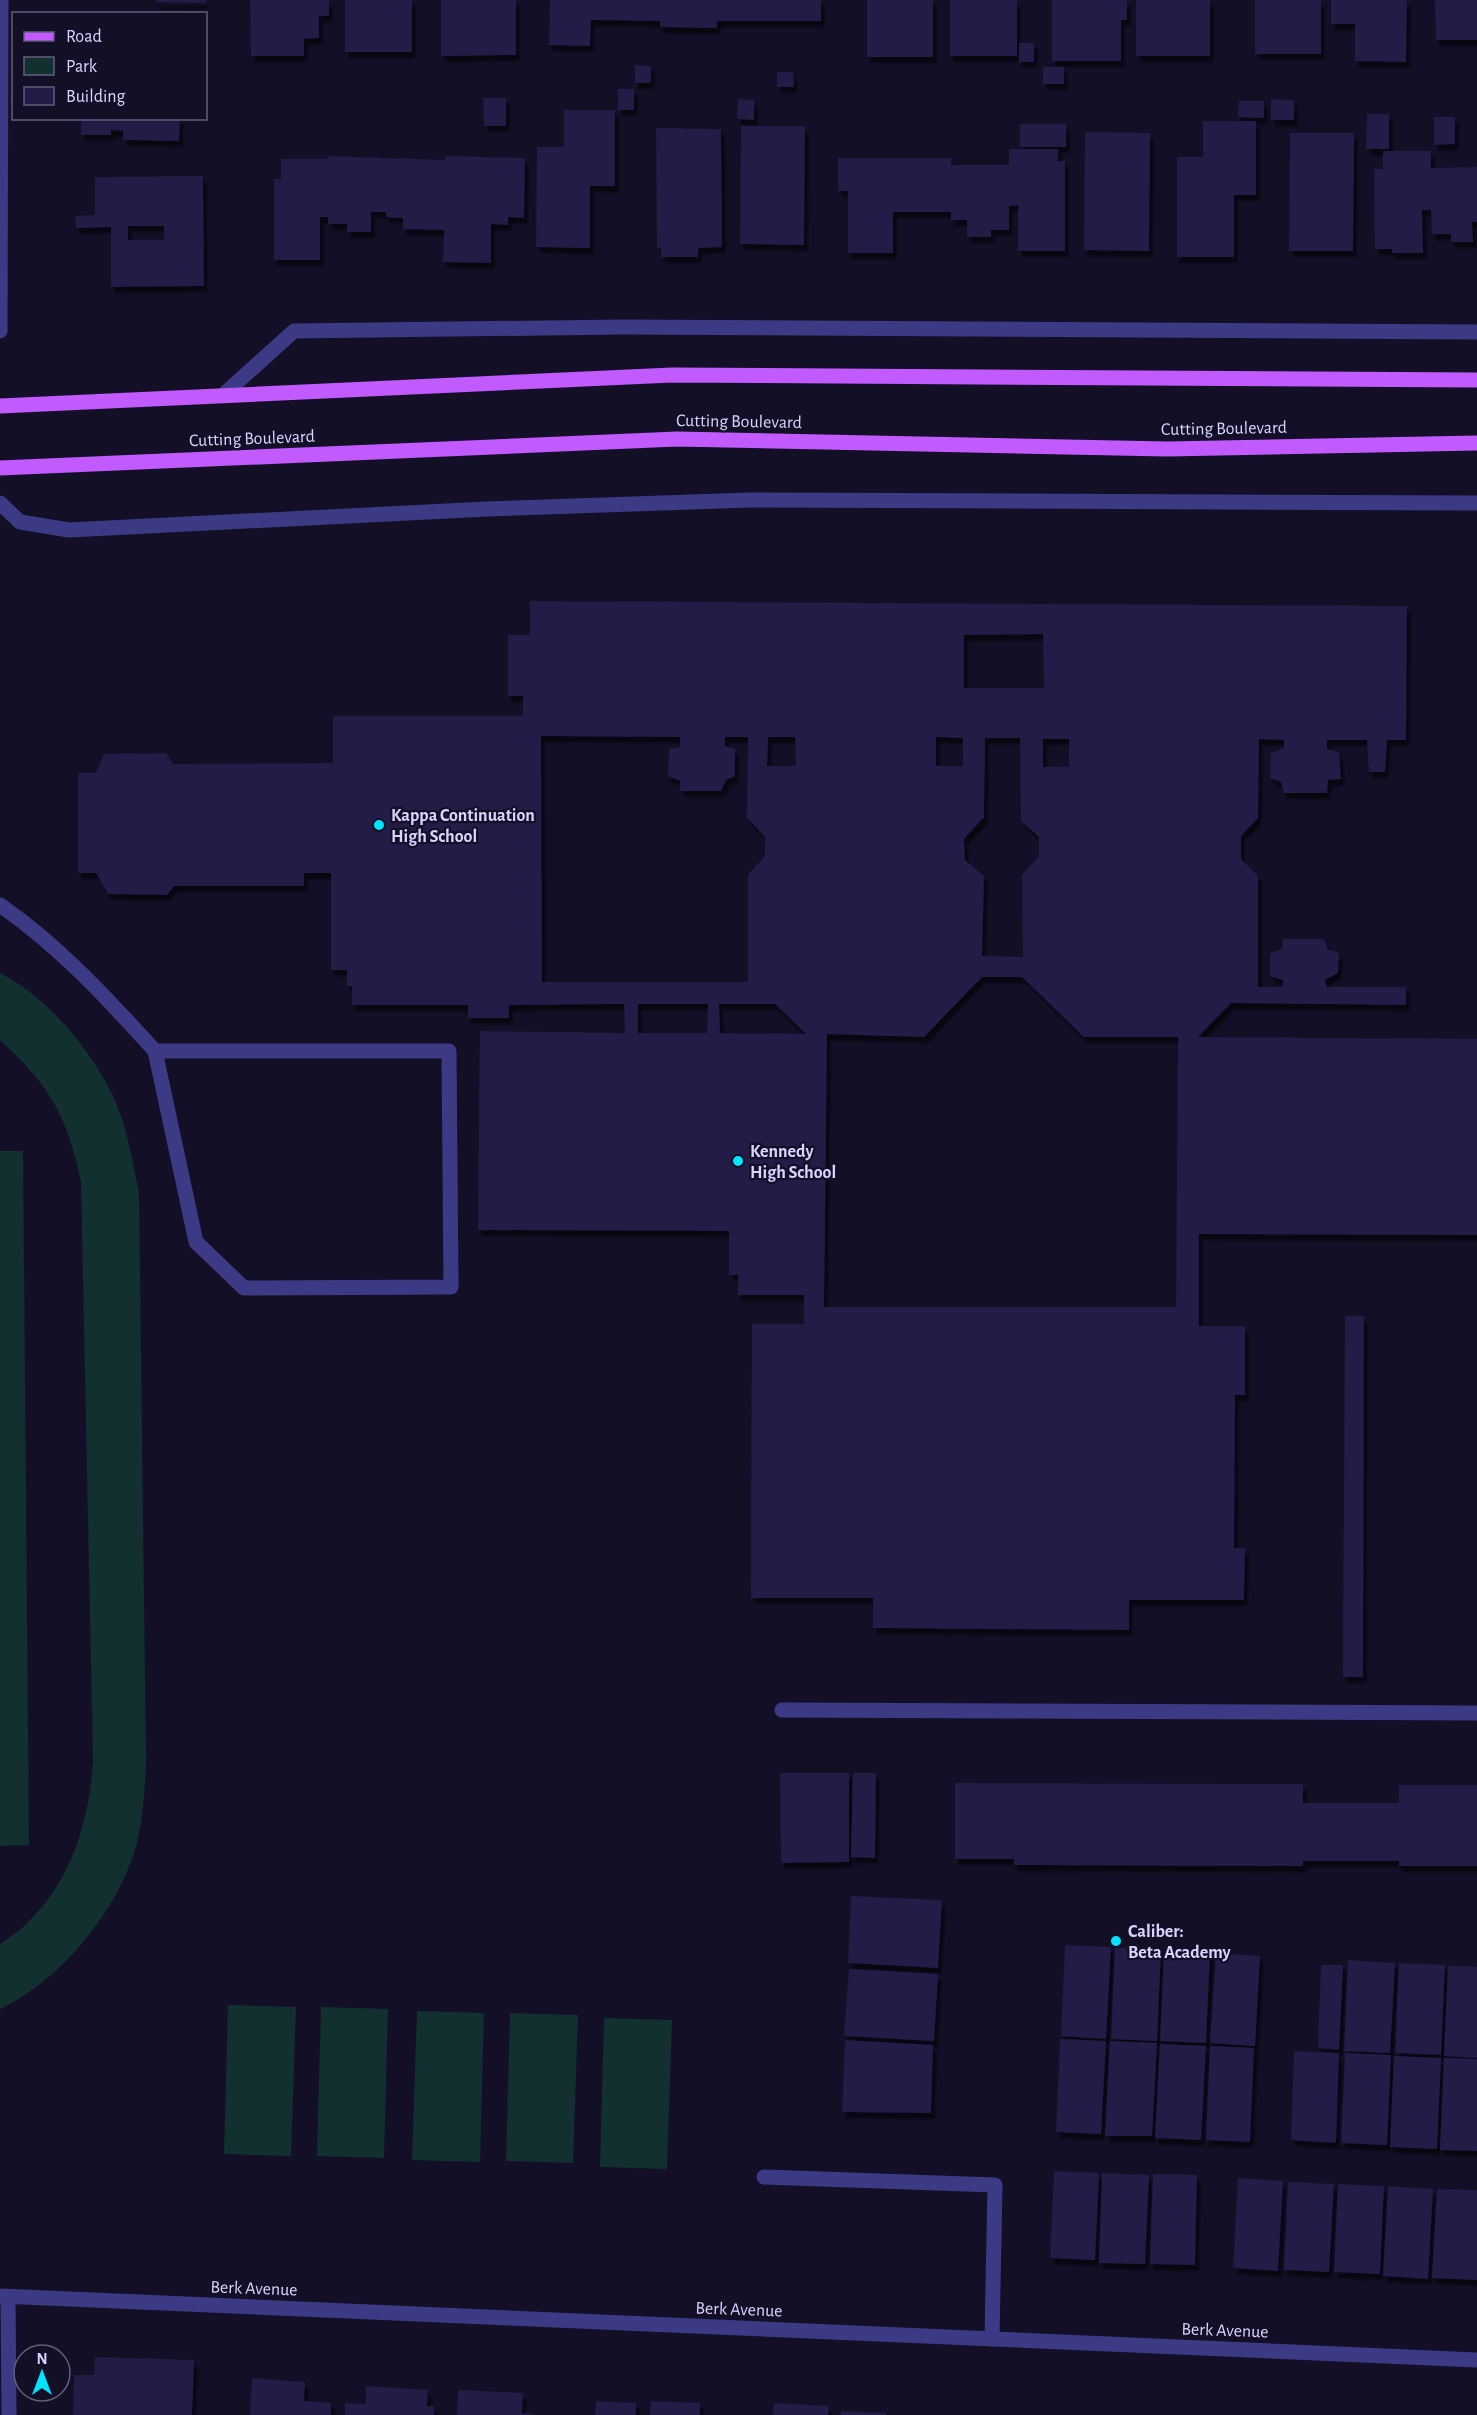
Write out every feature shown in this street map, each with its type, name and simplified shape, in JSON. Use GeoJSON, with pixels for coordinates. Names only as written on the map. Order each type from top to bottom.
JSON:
{"type":"FeatureCollection","features":[{"type":"Feature","properties":{"kind":"main road"},"geometry":{"type":"LineString","coordinates":[[0,406],[672,375],[1477,380]]}},
{"type":"Feature","properties":{"kind":"main road","name":"Cutting Boulevard"},"geometry":{"type":"LineString","coordinates":[[0,468],[677,439],[1167,449],[1477,443]]}},
{"type":"Feature","properties":{"kind":"street"},"geometry":{"type":"LineString","coordinates":[[0,331],[1,0]]}},
{"type":"Feature","properties":{"kind":"street"},"geometry":{"type":"LineString","coordinates":[[223,395],[294,331],[634,327],[1477,332]]}},
{"type":"Feature","properties":{"kind":"street"},"geometry":{"type":"LineString","coordinates":[[0,503],[20,522],[69,530],[750,500],[1477,503]]}},
{"type":"Feature","properties":{"kind":"street"},"geometry":{"type":"LineString","coordinates":[[0,905],[38,932],[63,955],[104,994],[155,1051],[196,1242],[244,1288],[451,1287],[449,1051],[155,1051]]}},
{"type":"Feature","properties":{"kind":"street"},"geometry":{"type":"LineString","coordinates":[[782,1710],[1477,1713]]}},
{"type":"Feature","properties":{"kind":"street"},"geometry":{"type":"LineString","coordinates":[[764,2177],[995,2185],[992,2339]]}},
{"type":"Feature","properties":{"kind":"street"},"geometry":{"type":"LineString","coordinates":[[4,2296],[9,2415]]}},
{"type":"Feature","properties":{"kind":"street","name":"Berk Avenue"},"geometry":{"type":"LineString","coordinates":[[4,2296],[1477,2360]]}},
{"type":"Feature","properties":{"kind":"green space"},"geometry":{"type":"Polygon","coordinates":[[[0,973],[34,995],[50,1009],[79,1041],[103,1076],[122,1117],[139,1192],[146,1761],[137,1843],[117,1893],[85,1940],[66,1961],[23,1996],[0,2009],[0,1944],[22,1927],[44,1904],[57,1887],[67,1868],[82,1827],[93,1762],[81,1182],[69,1138],[54,1103],[32,1072],[0,1040],[0,973]]]}},
{"type":"Feature","properties":{"kind":"green space"},"geometry":{"type":"Polygon","coordinates":[[[0,1151],[23,1151],[29,1845],[0,1846],[0,1151]]]}},
{"type":"Feature","properties":{"kind":"green space"},"geometry":{"type":"Polygon","coordinates":[[[228,2005],[296,2007],[291,2156],[224,2154],[228,2005]]]}},
{"type":"Feature","properties":{"kind":"green space"},"geometry":{"type":"Polygon","coordinates":[[[321,2007],[388,2009],[384,2158],[317,2156],[321,2007]]]}},
{"type":"Feature","properties":{"kind":"green space"},"geometry":{"type":"Polygon","coordinates":[[[417,2011],[484,2013],[480,2162],[412,2160],[417,2011]]]}},
{"type":"Feature","properties":{"kind":"green space"},"geometry":{"type":"Polygon","coordinates":[[[510,2013],[578,2015],[573,2163],[506,2161],[510,2013]]]}},
{"type":"Feature","properties":{"kind":"green space"},"geometry":{"type":"Polygon","coordinates":[[[604,2018],[672,2020],[667,2169],[600,2167],[604,2018]]]}},
{"type":"Feature","properties":{"kind":"building"},"geometry":{"type":"Polygon","coordinates":[[[156,0],[206,0],[206,3],[156,2],[156,0]]]}},
{"type":"Feature","properties":{"kind":"building"},"geometry":{"type":"Polygon","coordinates":[[[250,0],[329,0],[329,16],[319,16],[319,38],[304,39],[304,56],[251,56],[250,0]]]}},
{"type":"Feature","properties":{"kind":"building"},"geometry":{"type":"Polygon","coordinates":[[[345,0],[412,0],[412,52],[345,52],[345,0]]]}},
{"type":"Feature","properties":{"kind":"building"},"geometry":{"type":"Polygon","coordinates":[[[441,0],[516,0],[516,55],[441,56],[441,0]]]}},
{"type":"Feature","properties":{"kind":"building"},"geometry":{"type":"Polygon","coordinates":[[[550,0],[821,0],[821,21],[717,21],[717,28],[660,27],[660,21],[591,20],[590,46],[549,45],[550,0]]]}},
{"type":"Feature","properties":{"kind":"building"},"geometry":{"type":"Polygon","coordinates":[[[867,0],[933,0],[933,57],[867,57],[867,0]]]}},
{"type":"Feature","properties":{"kind":"building"},"geometry":{"type":"Polygon","coordinates":[[[950,0],[1017,0],[1017,56],[950,56],[950,0]]]}},
{"type":"Feature","properties":{"kind":"building"},"geometry":{"type":"Polygon","coordinates":[[[1052,0],[1127,0],[1127,20],[1121,20],[1121,61],[1052,61],[1052,0]]]}},
{"type":"Feature","properties":{"kind":"building"},"geometry":{"type":"Polygon","coordinates":[[[1136,0],[1210,0],[1210,56],[1136,56],[1136,0]]]}},
{"type":"Feature","properties":{"kind":"building"},"geometry":{"type":"Polygon","coordinates":[[[1255,0],[1321,0],[1321,54],[1255,54],[1255,0]]]}},
{"type":"Feature","properties":{"kind":"building"},"geometry":{"type":"Polygon","coordinates":[[[1331,0],[1407,0],[1406,62],[1355,61],[1355,24],[1331,24],[1331,0]]]}},
{"type":"Feature","properties":{"kind":"building"},"geometry":{"type":"Polygon","coordinates":[[[1435,0],[1477,0],[1477,40],[1436,40],[1435,0]]]}},
{"type":"Feature","properties":{"kind":"building"},"geometry":{"type":"Polygon","coordinates":[[[1019,43],[1034,43],[1034,62],[1019,62],[1019,43]]]}},
{"type":"Feature","properties":{"kind":"building"},"geometry":{"type":"Polygon","coordinates":[[[635,65],[651,66],[651,83],[635,83],[635,65]]]}},
{"type":"Feature","properties":{"kind":"building"},"geometry":{"type":"Polygon","coordinates":[[[1043,67],[1064,67],[1064,84],[1043,84],[1043,67]]]}},
{"type":"Feature","properties":{"kind":"building"},"geometry":{"type":"Polygon","coordinates":[[[777,72],[793,72],[794,87],[777,87],[777,72]]]}},
{"type":"Feature","properties":{"kind":"building"},"geometry":{"type":"Polygon","coordinates":[[[618,89],[634,89],[634,110],[618,110],[618,89]]]}},
{"type":"Feature","properties":{"kind":"building"},"geometry":{"type":"Polygon","coordinates":[[[483,98],[506,98],[506,126],[484,126],[483,98]]]}},
{"type":"Feature","properties":{"kind":"building"},"geometry":{"type":"Polygon","coordinates":[[[738,99],[754,100],[754,120],[737,119],[738,99]]]}},
{"type":"Feature","properties":{"kind":"building"},"geometry":{"type":"Polygon","coordinates":[[[1271,99],[1294,100],[1294,120],[1271,120],[1271,99]]]}},
{"type":"Feature","properties":{"kind":"building"},"geometry":{"type":"Polygon","coordinates":[[[1239,101],[1264,101],[1264,118],[1238,117],[1239,101]]]}},
{"type":"Feature","properties":{"kind":"building"},"geometry":{"type":"Polygon","coordinates":[[[564,110],[615,110],[615,186],[590,186],[590,248],[536,247],[537,147],[564,147],[564,110]]]}},
{"type":"Feature","properties":{"kind":"building"},"geometry":{"type":"Polygon","coordinates":[[[1367,114],[1389,114],[1389,149],[1366,149],[1367,114]]]}},
{"type":"Feature","properties":{"kind":"building"},"geometry":{"type":"Polygon","coordinates":[[[1434,117],[1455,117],[1455,144],[1434,145],[1434,117]]]}},
{"type":"Feature","properties":{"kind":"building"},"geometry":{"type":"Polygon","coordinates":[[[81,120],[180,120],[179,141],[123,140],[123,131],[111,130],[111,135],[81,135],[81,120]]]}},
{"type":"Feature","properties":{"kind":"building"},"geometry":{"type":"Polygon","coordinates":[[[1203,121],[1256,121],[1256,195],[1234,195],[1234,257],[1177,257],[1177,157],[1203,157],[1203,121]]]}},
{"type":"Feature","properties":{"kind":"building"},"geometry":{"type":"Polygon","coordinates":[[[1020,124],[1066,124],[1066,147],[1020,147],[1020,124]]]}},
{"type":"Feature","properties":{"kind":"building"},"geometry":{"type":"Polygon","coordinates":[[[741,126],[805,126],[804,245],[740,244],[741,126]]]}},
{"type":"Feature","properties":{"kind":"building"},"geometry":{"type":"Polygon","coordinates":[[[656,128],[721,129],[722,247],[698,248],[698,257],[661,257],[661,248],[657,248],[656,128]]]}},
{"type":"Feature","properties":{"kind":"building"},"geometry":{"type":"Polygon","coordinates":[[[1085,132],[1150,133],[1149,251],[1084,250],[1085,132]]]}},
{"type":"Feature","properties":{"kind":"building"},"geometry":{"type":"Polygon","coordinates":[[[1290,133],[1354,133],[1353,251],[1289,251],[1290,133]]]}},
{"type":"Feature","properties":{"kind":"building"},"geometry":{"type":"Polygon","coordinates":[[[1009,149],[1058,149],[1058,161],[1065,161],[1065,251],[1018,251],[1018,205],[1009,206],[1009,230],[991,230],[991,237],[967,237],[967,220],[951,220],[951,212],[893,212],[893,253],[848,253],[848,191],[838,191],[838,158],[951,158],[951,165],[1009,165],[1009,149]]]}},
{"type":"Feature","properties":{"kind":"building"},"geometry":{"type":"Polygon","coordinates":[[[1383,151],[1431,151],[1431,168],[1477,167],[1477,222],[1472,222],[1473,242],[1451,242],[1451,234],[1432,234],[1431,210],[1422,210],[1423,253],[1392,253],[1392,249],[1375,249],[1374,169],[1383,169],[1383,151]]]}},
{"type":"Feature","properties":{"kind":"building"},"geometry":{"type":"Polygon","coordinates":[[[328,156],[445,160],[445,156],[525,158],[524,218],[508,217],[508,225],[491,224],[491,263],[443,262],[444,230],[403,229],[403,218],[386,217],[386,212],[371,212],[371,232],[347,232],[347,224],[328,224],[328,217],[320,217],[320,260],[274,260],[274,179],[281,179],[281,159],[328,159],[328,156]]]}},
{"type":"Feature","properties":{"kind":"building"},"geometry":{"type":"Polygon","coordinates":[[[203,176],[204,286],[111,287],[111,227],[76,228],[75,216],[95,215],[95,177],[203,176]],[[128,226],[128,240],[164,240],[164,226],[128,226]]]}},
{"type":"Feature","properties":{"kind":"building"},"geometry":{"type":"Polygon","coordinates":[[[530,601],[1407,606],[1406,740],[1387,740],[1385,772],[1369,772],[1367,740],[1327,740],[1327,749],[1339,752],[1341,779],[1328,780],[1327,793],[1284,793],[1281,782],[1270,778],[1271,753],[1284,748],[1284,740],[1259,739],[1258,818],[1241,836],[1241,859],[1258,876],[1258,987],[1283,987],[1283,980],[1270,976],[1270,953],[1282,949],[1283,939],[1324,939],[1328,949],[1339,953],[1338,973],[1325,980],[1327,987],[1406,987],[1406,1005],[1231,1003],[1198,1037],[1477,1039],[1477,1235],[1199,1234],[1199,1326],[1245,1326],[1245,1395],[1235,1395],[1234,1548],[1245,1548],[1244,1600],[1129,1600],[1129,1630],[873,1628],[873,1598],[751,1598],[752,1324],[804,1324],[804,1295],[738,1295],[738,1275],[729,1275],[729,1231],[478,1230],[480,1031],[625,1033],[624,1004],[509,1005],[509,1018],[468,1018],[468,1005],[352,1005],[352,986],[347,986],[347,970],[331,970],[331,873],[304,873],[304,886],[174,886],[167,895],[108,894],[96,873],[78,873],[78,773],[96,773],[104,754],[166,753],[173,764],[333,763],[333,716],[523,716],[523,696],[508,696],[508,635],[530,635],[530,601]],[[1043,634],[964,635],[964,688],[1044,688],[1043,634]],[[541,736],[542,982],[748,982],[748,875],[765,856],[765,837],[747,818],[748,737],[725,737],[725,746],[735,749],[735,776],[726,780],[721,791],[680,791],[680,781],[668,776],[669,749],[680,747],[680,737],[541,736]],[[768,737],[767,766],[796,766],[795,737],[768,737]],[[936,737],[936,766],[963,766],[963,738],[936,737]],[[985,738],[984,817],[964,839],[965,860],[984,876],[982,956],[1023,957],[1022,875],[1039,856],[1039,837],[1021,821],[1020,738],[985,738]],[[1043,739],[1043,767],[1069,767],[1069,739],[1043,739]],[[982,977],[924,1037],[827,1034],[824,1307],[1176,1307],[1178,1037],[1084,1037],[1022,977],[982,977]],[[638,1004],[638,1033],[707,1033],[708,1004],[638,1004]],[[719,1004],[720,1033],[806,1034],[775,1004],[719,1004]]]}},
{"type":"Feature","properties":{"kind":"building"},"geometry":{"type":"Polygon","coordinates":[[[1345,1316],[1364,1316],[1363,1677],[1343,1677],[1345,1316]]]}},
{"type":"Feature","properties":{"kind":"building"},"geometry":{"type":"Polygon","coordinates":[[[780,1773],[849,1773],[849,1862],[781,1863],[780,1773]]]}},
{"type":"Feature","properties":{"kind":"building"},"geometry":{"type":"Polygon","coordinates":[[[853,1773],[876,1773],[875,1858],[851,1857],[853,1773]]]}},
{"type":"Feature","properties":{"kind":"building"},"geometry":{"type":"Polygon","coordinates":[[[955,1783],[1303,1784],[1303,1803],[1399,1803],[1399,1785],[1477,1785],[1477,1866],[1399,1866],[1399,1861],[1303,1861],[1303,1866],[1014,1865],[1014,1859],[955,1859],[955,1783]]]}},
{"type":"Feature","properties":{"kind":"building"},"geometry":{"type":"Polygon","coordinates":[[[851,1896],[942,1900],[938,1968],[848,1963],[851,1896]]]}},
{"type":"Feature","properties":{"kind":"building"},"geometry":{"type":"Polygon","coordinates":[[[1065,1945],[1111,1947],[1106,2039],[1061,2036],[1065,1945]]]}},
{"type":"Feature","properties":{"kind":"building"},"geometry":{"type":"Polygon","coordinates":[[[1115,1948],[1161,1950],[1157,2041],[1111,2039],[1115,1948]]]}},
{"type":"Feature","properties":{"kind":"building"},"geometry":{"type":"Polygon","coordinates":[[[1164,1951],[1210,1953],[1206,2043],[1160,2041],[1164,1951]]]}},
{"type":"Feature","properties":{"kind":"building"},"geometry":{"type":"Polygon","coordinates":[[[1216,1953],[1260,1956],[1255,2046],[1210,2043],[1216,1953]]]}},
{"type":"Feature","properties":{"kind":"building"},"geometry":{"type":"Polygon","coordinates":[[[1348,1960],[1395,1963],[1390,2053],[1344,2051],[1348,1960]]]}},
{"type":"Feature","properties":{"kind":"building"},"geometry":{"type":"Polygon","coordinates":[[[1399,1963],[1445,1965],[1441,2055],[1395,2053],[1399,1963]]]}},
{"type":"Feature","properties":{"kind":"building"},"geometry":{"type":"Polygon","coordinates":[[[1321,1965],[1343,1965],[1339,2050],[1318,2048],[1321,1965]]]}},
{"type":"Feature","properties":{"kind":"building"},"geometry":{"type":"Polygon","coordinates":[[[1448,1966],[1477,1967],[1477,2058],[1444,2056],[1448,1966]]]}},
{"type":"Feature","properties":{"kind":"building"},"geometry":{"type":"Polygon","coordinates":[[[849,1969],[938,1974],[934,2041],[844,2036],[849,1969]]]}},
{"type":"Feature","properties":{"kind":"building"},"geometry":{"type":"Polygon","coordinates":[[[1060,2039],[1106,2041],[1101,2134],[1056,2132],[1060,2039]]]}},
{"type":"Feature","properties":{"kind":"building"},"geometry":{"type":"Polygon","coordinates":[[[845,2040],[933,2045],[931,2113],[842,2112],[845,2040]]]}},
{"type":"Feature","properties":{"kind":"building"},"geometry":{"type":"Polygon","coordinates":[[[1110,2041],[1157,2043],[1152,2136],[1105,2136],[1110,2041]]]}},
{"type":"Feature","properties":{"kind":"building"},"geometry":{"type":"Polygon","coordinates":[[[1160,2044],[1206,2046],[1201,2140],[1155,2138],[1160,2044]]]}},
{"type":"Feature","properties":{"kind":"building"},"geometry":{"type":"Polygon","coordinates":[[[1210,2046],[1254,2048],[1250,2142],[1206,2140],[1210,2046]]]}},
{"type":"Feature","properties":{"kind":"building"},"geometry":{"type":"Polygon","coordinates":[[[1294,2051],[1339,2053],[1336,2143],[1291,2140],[1294,2051]]]}},
{"type":"Feature","properties":{"kind":"building"},"geometry":{"type":"Polygon","coordinates":[[[1345,2053],[1391,2055],[1387,2145],[1341,2143],[1345,2053]]]}},
{"type":"Feature","properties":{"kind":"building"},"geometry":{"type":"Polygon","coordinates":[[[1394,2056],[1441,2058],[1437,2149],[1390,2147],[1394,2056]]]}},
{"type":"Feature","properties":{"kind":"building"},"geometry":{"type":"Polygon","coordinates":[[[1444,2058],[1477,2059],[1477,2151],[1440,2150],[1444,2058]]]}},
{"type":"Feature","properties":{"kind":"building"},"geometry":{"type":"Polygon","coordinates":[[[1054,2171],[1099,2173],[1095,2260],[1050,2258],[1054,2171]]]}},
{"type":"Feature","properties":{"kind":"building"},"geometry":{"type":"Polygon","coordinates":[[[1102,2173],[1149,2175],[1145,2264],[1099,2263],[1102,2173]]]}},
{"type":"Feature","properties":{"kind":"building"},"geometry":{"type":"Polygon","coordinates":[[[1153,2174],[1197,2175],[1195,2265],[1150,2264],[1153,2174]]]}},
{"type":"Feature","properties":{"kind":"building"},"geometry":{"type":"Polygon","coordinates":[[[1238,2178],[1283,2181],[1278,2271],[1233,2268],[1238,2178]]]}},
{"type":"Feature","properties":{"kind":"building"},"geometry":{"type":"Polygon","coordinates":[[[1288,2182],[1334,2184],[1329,2272],[1284,2270],[1288,2182]]]}},
{"type":"Feature","properties":{"kind":"building"},"geometry":{"type":"Polygon","coordinates":[[[1338,2184],[1384,2186],[1380,2274],[1334,2272],[1338,2184]]]}},
{"type":"Feature","properties":{"kind":"building"},"geometry":{"type":"Polygon","coordinates":[[[1388,2186],[1433,2189],[1428,2279],[1383,2276],[1388,2186]]]}},
{"type":"Feature","properties":{"kind":"building"},"geometry":{"type":"Polygon","coordinates":[[[1437,2189],[1477,2190],[1477,2280],[1432,2278],[1437,2189]]]}},
{"type":"Feature","properties":{"kind":"building"},"geometry":{"type":"Polygon","coordinates":[[[95,2357],[194,2360],[192,2415],[73,2415],[74,2375],[94,2375],[95,2357]]]}},
{"type":"Feature","properties":{"kind":"building"},"geometry":{"type":"Polygon","coordinates":[[[252,2378],[305,2382],[304,2401],[331,2403],[331,2415],[250,2415],[252,2378]]]}},
{"type":"Feature","properties":{"kind":"building"},"geometry":{"type":"Polygon","coordinates":[[[366,2386],[428,2390],[427,2406],[434,2406],[434,2415],[345,2415],[345,2403],[366,2404],[366,2386]]]}},
{"type":"Feature","properties":{"kind":"building"},"geometry":{"type":"Polygon","coordinates":[[[458,2390],[523,2393],[522,2413],[537,2415],[457,2415],[458,2390]]]}},
{"type":"Feature","properties":{"kind":"building"},"geometry":{"type":"Polygon","coordinates":[[[596,2401],[636,2403],[636,2415],[595,2415],[596,2401]]]}},
{"type":"Feature","properties":{"kind":"building"},"geometry":{"type":"Polygon","coordinates":[[[651,2401],[700,2403],[700,2415],[650,2415],[651,2401]]]}},
{"type":"Feature","properties":{"kind":"building"},"geometry":{"type":"Polygon","coordinates":[[[774,2403],[829,2406],[828,2415],[773,2415],[774,2403]]]}},
{"type":"Feature","properties":{"kind":"building"},"geometry":{"type":"Polygon","coordinates":[[[841,2411],[886,2413],[886,2415],[841,2415],[841,2411]]]}},
{"type":"Feature","properties":{"kind":"place","name":"Kappa Continuation High School"},"geometry":{"type":"Point","coordinates":[379,825]}},
{"type":"Feature","properties":{"kind":"place","name":"Kennedy High School"},"geometry":{"type":"Point","coordinates":[738,1161]}},
{"type":"Feature","properties":{"kind":"place","name":"Caliber: Beta Academy"},"geometry":{"type":"Point","coordinates":[1116,1941]}}]}
